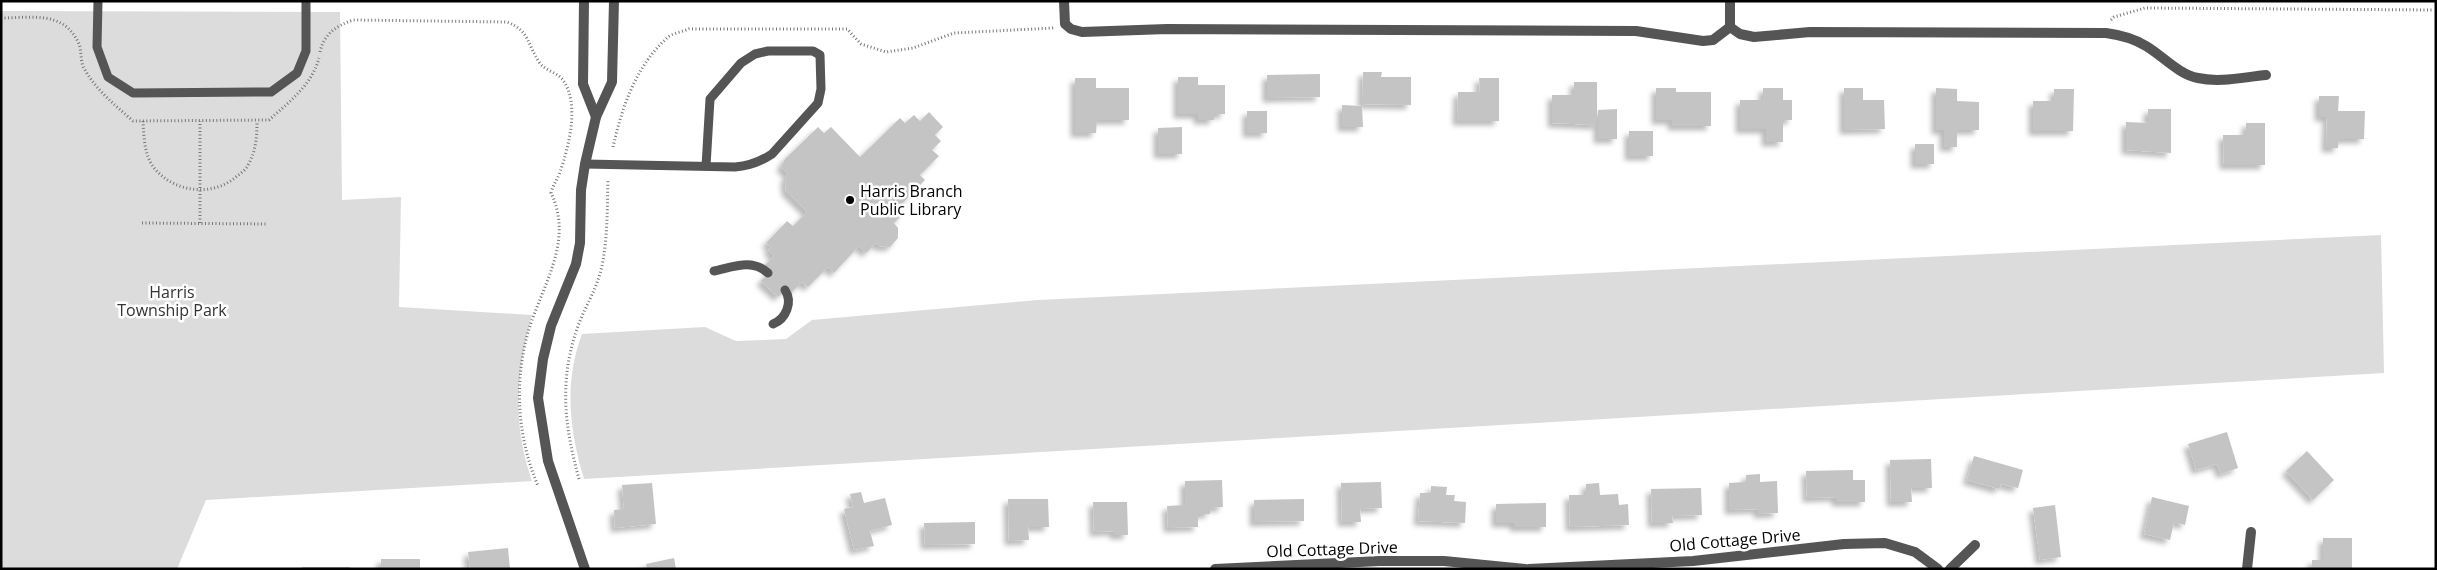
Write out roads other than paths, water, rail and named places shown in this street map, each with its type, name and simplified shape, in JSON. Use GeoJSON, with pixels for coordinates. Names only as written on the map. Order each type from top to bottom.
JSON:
{"type":"FeatureCollection","features":[{"type":"Feature","properties":{"kind":"street"},"geometry":{"type":"LineString","coordinates":[[584,1],[583,84],[596,117]]}},
{"type":"Feature","properties":{"kind":"street"},"geometry":{"type":"LineString","coordinates":[[585,569],[548,461],[538,398],[543,359],[551,326],[576,264],[580,243],[581,190],[596,117],[612,82],[614,1]]}},
{"type":"Feature","properties":{"kind":"street"},"geometry":{"type":"LineString","coordinates":[[1064,1],[1065,24],[1071,29],[1082,32],[1167,29],[1636,30],[1703,41],[1713,40],[1730,27]]}},
{"type":"Feature","properties":{"kind":"street"},"geometry":{"type":"LineString","coordinates":[[1730,1],[1730,27]]}},
{"type":"Feature","properties":{"kind":"street"},"geometry":{"type":"LineString","coordinates":[[1730,27],[1740,34],[1754,37],[1810,32],[2099,33],[2126,36],[2146,46],[2184,73],[2197,78],[2216,80],[2266,75]]}},
{"type":"Feature","properties":{"kind":"street"},"geometry":{"type":"LineString","coordinates":[[2247,569],[2251,532]]}},
{"type":"Feature","properties":{"kind":"street","name":"Old Cottage Drive"},"geometry":{"type":"LineString","coordinates":[[1529,569],[1694,561],[1844,544],[1885,543],[1915,552],[1938,569]]}},
{"type":"Feature","properties":{"kind":"street"},"geometry":{"type":"LineString","coordinates":[[1950,569],[1975,546]]}},
{"type":"Feature","properties":{"kind":"street","name":"Old Cottage Drive"},"geometry":{"type":"LineString","coordinates":[[1215,569],[1380,561],[1444,562],[1524,569]]}},
{"type":"Feature","properties":{"kind":"lane"},"geometry":{"type":"LineString","coordinates":[[98,1],[97,47],[108,77],[133,93],[143,93],[271,92],[296,73],[306,51],[306,1]]}},
{"type":"Feature","properties":{"kind":"lane"},"geometry":{"type":"LineString","coordinates":[[585,164],[706,166],[746,166],[772,154],[818,103],[821,89],[820,55],[813,51],[768,51],[755,54],[741,63],[710,98],[706,166]]}},
{"type":"Feature","properties":{"kind":"lane"},"geometry":{"type":"LineString","coordinates":[[714,271],[751,264],[760,266],[768,273]]}},
{"type":"Feature","properties":{"kind":"lane"},"geometry":{"type":"LineString","coordinates":[[773,324],[780,319],[788,306],[789,301],[785,290]]}},
{"type":"Feature","properties":{"kind":"place","name":"Harris Branch Public Library"},"geometry":{"type":"Point","coordinates":[850,200]}},
{"type":"Feature","properties":{"kind":"park label","name":"Harris Township Park"},"geometry":{"type":"Point","coordinates":[172,301]}}]}
